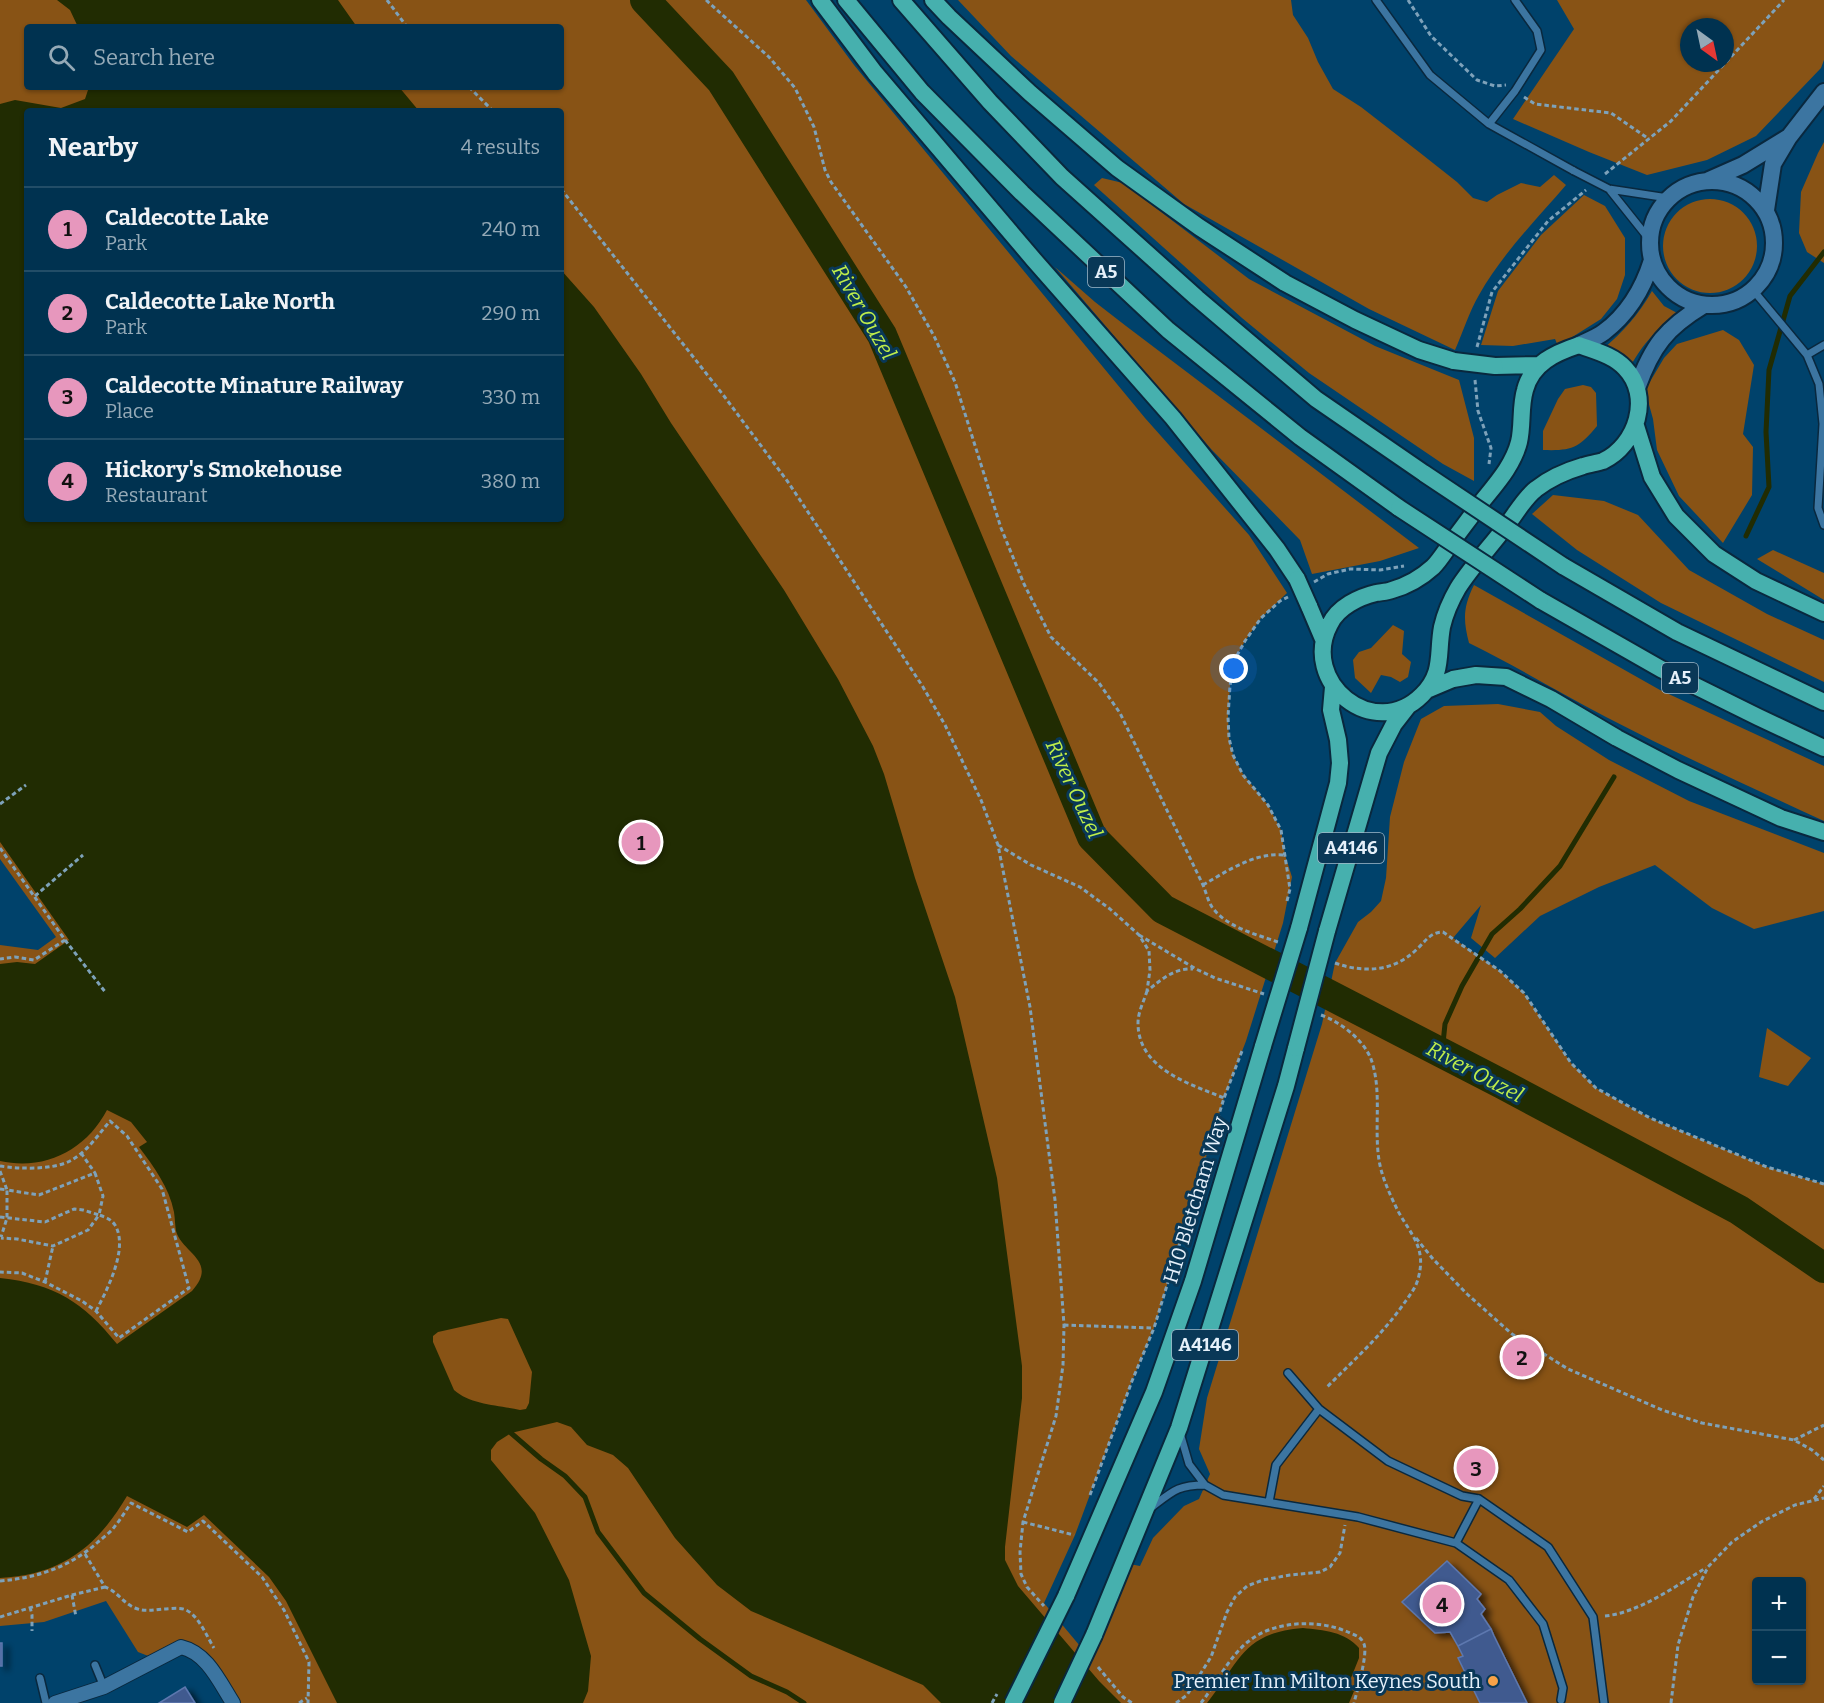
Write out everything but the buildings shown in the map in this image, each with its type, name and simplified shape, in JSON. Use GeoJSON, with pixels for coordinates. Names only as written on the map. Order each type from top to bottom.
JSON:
{"type":"FeatureCollection","features":[{"type":"Feature","properties":{"kind":"highway"},"geometry":{"type":"LineString","coordinates":[[820,0],[883,82],[1034,260],[1173,418],[1303,582],[1309,606],[1323,639],[1323,661],[1327,675],[1333,687],[1345,699],[1359,708],[1375,712],[1391,712],[1409,705],[1427,690],[1453,679],[1476,675],[1506,677],[1551,699],[1617,738],[1678,770],[1781,818],[1824,832]]}},
{"type":"Feature","properties":{"kind":"highway","name":"A5"},"geometry":{"type":"LineString","coordinates":[[846,0],[930,100],[1022,193],[1168,330],[1300,436],[1399,508],[1540,600],[1661,669],[1824,748]]}},
{"type":"Feature","properties":{"kind":"highway","name":"A5"},"geometry":{"type":"LineString","coordinates":[[901,0],[990,102],[1070,184],[1197,298],[1316,399],[1563,566],[1677,632],[1824,702]]}},
{"type":"Feature","properties":{"kind":"highway"},"geometry":{"type":"LineString","coordinates":[[933,0],[1030,93],[1108,161],[1190,220],[1285,283],[1419,350],[1454,361],[1496,366],[1538,365]]}},
{"type":"Feature","properties":{"kind":"highway"},"geometry":{"type":"LineString","coordinates":[[1323,639],[1331,621],[1341,610],[1364,597],[1391,591],[1414,580],[1433,567],[1508,468],[1519,443],[1525,389],[1538,365],[1557,352],[1579,345],[1609,355],[1626,369],[1638,388],[1639,406],[1636,426],[1623,447],[1604,460],[1558,475],[1534,491],[1459,587],[1442,627],[1440,662],[1436,676],[1427,690]]}},
{"type":"Feature","properties":{"kind":"highway"},"geometry":{"type":"LineString","coordinates":[[1636,426],[1652,477],[1683,524],[1714,554],[1756,581],[1824,613]]}},
{"type":"Feature","properties":{"kind":"highway","name":"H10 Bletcham Way"},"geometry":{"type":"LineString","coordinates":[[1012,1703],[1066,1596],[1154,1392],[1193,1281],[1299,928],[1338,783],[1340,763],[1338,740],[1331,710],[1333,687]]}},
{"type":"Feature","properties":{"kind":"highway","name":"A4146"},"geometry":{"type":"LineString","coordinates":[[1062,1703],[1094,1635],[1179,1428],[1286,1086],[1327,931],[1379,753],[1394,724],[1409,705]]}},
{"type":"Feature","properties":{"kind":"street"},"geometry":{"type":"LineString","coordinates":[[1766,210],[1773,164],[1789,137],[1824,92]]}},
{"type":"Feature","properties":{"kind":"street"},"geometry":{"type":"LineString","coordinates":[[1708,180],[1725,181],[1741,187],[1755,197],[1766,210],[1773,226],[1774,243],[1772,260],[1765,276],[1753,290],[1738,299],[1722,304],[1704,305],[1687,300],[1671,290],[1659,276],[1652,260],[1649,239],[1655,217],[1668,198],[1686,186],[1708,180],[1743,165],[1789,137]]}},
{"type":"Feature","properties":{"kind":"street"},"geometry":{"type":"LineString","coordinates":[[1579,345],[1603,333],[1623,315],[1641,288],[1652,260]]}},
{"type":"Feature","properties":{"kind":"street"},"geometry":{"type":"LineString","coordinates":[[1638,388],[1646,363],[1662,339],[1681,319],[1704,305]]}},
{"type":"Feature","properties":{"kind":"street"},"geometry":{"type":"LineString","coordinates":[[55,1703],[104,1687],[181,1647],[193,1649],[207,1662],[232,1703]]}},
{"type":"Feature","properties":{"kind":"lane"},"geometry":{"type":"LineString","coordinates":[[1376,0],[1430,75],[1489,124],[1609,189],[1668,198]]}},
{"type":"Feature","properties":{"kind":"lane"},"geometry":{"type":"LineString","coordinates":[[1489,124],[1515,92],[1541,50],[1537,31],[1515,0]]}},
{"type":"Feature","properties":{"kind":"lane"},"geometry":{"type":"LineString","coordinates":[[1609,189],[1649,239]]}},
{"type":"Feature","properties":{"kind":"lane"},"geometry":{"type":"LineString","coordinates":[[1753,290],[1807,356],[1819,384],[1823,424],[1818,508],[1824,525]]}},
{"type":"Feature","properties":{"kind":"lane"},"geometry":{"type":"LineString","coordinates":[[1807,356],[1824,345]]}},
{"type":"Feature","properties":{"kind":"lane"},"geometry":{"type":"LineString","coordinates":[[1288,1373],[1319,1409],[1388,1461],[1462,1496],[1479,1499],[1548,1546],[1593,1617],[1604,1703]]}},
{"type":"Feature","properties":{"kind":"lane"},"geometry":{"type":"LineString","coordinates":[[1269,1502],[1275,1465],[1319,1409]]}},
{"type":"Feature","properties":{"kind":"lane"},"geometry":{"type":"LineString","coordinates":[[1179,1428],[1189,1464],[1205,1485],[1223,1495],[1358,1517],[1456,1543],[1509,1580],[1543,1624],[1563,1688],[1562,1701]]}},
{"type":"Feature","properties":{"kind":"lane"},"geometry":{"type":"LineString","coordinates":[[1144,1512],[1175,1490],[1187,1485],[1205,1485]]}},
{"type":"Feature","properties":{"kind":"lane"},"geometry":{"type":"LineString","coordinates":[[1456,1543],[1479,1499]]}},
{"type":"Feature","properties":{"kind":"lane"},"geometry":{"type":"LineString","coordinates":[[95,1665],[104,1687]]}},
{"type":"Feature","properties":{"kind":"lane"},"geometry":{"type":"LineString","coordinates":[[40,1678],[46,1703]]}},
{"type":"Feature","properties":{"kind":"path"},"geometry":{"type":"LineString","coordinates":[[387,0],[405,24]]}},
{"type":"Feature","properties":{"kind":"path"},"geometry":{"type":"LineString","coordinates":[[706,0],[769,57],[795,88],[814,127],[825,170],[831,182],[906,287],[955,382],[1001,528],[1040,616],[1051,637],[1098,683],[1120,713],[1203,885],[1231,868],[1273,854],[1284,855]]}},
{"type":"Feature","properties":{"kind":"path"},"geometry":{"type":"LineString","coordinates":[[1603,176],[1671,121],[1784,0]]}},
{"type":"Feature","properties":{"kind":"path"},"geometry":{"type":"LineString","coordinates":[[472,90],[490,108]]}},
{"type":"Feature","properties":{"kind":"path"},"geometry":{"type":"LineString","coordinates":[[1476,354],[1491,292],[1548,221],[1594,184]]}},
{"type":"Feature","properties":{"kind":"path"},"geometry":{"type":"LineString","coordinates":[[564,193],[730,404],[788,482],[832,547],[945,724],[981,800],[998,845],[1030,1007],[1055,1200],[1065,1325],[1063,1365],[1056,1416],[1023,1522],[1020,1552],[1021,1574],[1027,1587],[1050,1613]]}},
{"type":"Feature","properties":{"kind":"path"},"geometry":{"type":"LineString","coordinates":[[1474,376],[1478,411],[1491,448],[1487,471]]}},
{"type":"Feature","properties":{"kind":"path"},"geometry":{"type":"LineString","coordinates":[[1303,582],[1350,569],[1380,570],[1403,566],[1412,561]]}},
{"type":"Feature","properties":{"kind":"path"},"geometry":{"type":"LineString","coordinates":[[1285,911],[1290,889],[1281,830],[1268,806],[1243,774],[1233,755],[1228,717],[1235,659],[1261,618],[1280,601],[1290,596]]}},
{"type":"Feature","properties":{"kind":"path"},"geometry":{"type":"LineString","coordinates":[[0,804],[26,785]]}},
{"type":"Feature","properties":{"kind":"path"},"geometry":{"type":"LineString","coordinates":[[998,845],[1031,865],[1080,887],[1110,909],[1138,935],[1196,969],[1215,978],[1272,997]]}},
{"type":"Feature","properties":{"kind":"path"},"geometry":{"type":"LineString","coordinates":[[0,848],[64,940],[106,993]]}},
{"type":"Feature","properties":{"kind":"path"},"geometry":{"type":"LineString","coordinates":[[35,896],[83,855]]}},
{"type":"Feature","properties":{"kind":"path"},"geometry":{"type":"LineString","coordinates":[[1138,935],[1149,951],[1150,970],[1148,991],[1138,1022],[1141,1041],[1150,1056],[1162,1069],[1186,1083],[1224,1098]]}},
{"type":"Feature","properties":{"kind":"path"},"geometry":{"type":"LineString","coordinates":[[1453,938],[1500,971],[1524,993],[1571,1063],[1596,1088],[1650,1118],[1767,1167],[1824,1184]]}},
{"type":"Feature","properties":{"kind":"path"},"geometry":{"type":"LineString","coordinates":[[0,959],[15,957],[34,960],[64,940]]}},
{"type":"Feature","properties":{"kind":"path"},"geometry":{"type":"LineString","coordinates":[[1148,991],[1171,973],[1184,968],[1196,969]]}},
{"type":"Feature","properties":{"kind":"path"},"geometry":{"type":"LineString","coordinates":[[1314,1012],[1348,1030],[1364,1047],[1370,1058],[1374,1074],[1381,1171],[1399,1213],[1433,1259],[1504,1327],[1568,1369],[1662,1410],[1712,1425],[1794,1440],[1824,1460]]}},
{"type":"Feature","properties":{"kind":"path"},"geometry":{"type":"LineString","coordinates":[[1087,1502],[1154,1328],[1224,1098],[1243,1051]]}},
{"type":"Feature","properties":{"kind":"path"},"geometry":{"type":"LineString","coordinates":[[0,1166],[17,1169],[35,1168],[68,1162],[81,1153],[110,1121],[127,1136],[162,1189],[189,1288],[119,1338],[96,1311],[45,1282],[22,1273],[0,1272]]}},
{"type":"Feature","properties":{"kind":"path"},"geometry":{"type":"LineString","coordinates":[[0,1171],[8,1190],[7,1218],[1,1238],[53,1246],[88,1230],[99,1215],[103,1196],[95,1173],[81,1153]]}},
{"type":"Feature","properties":{"kind":"path"},"geometry":{"type":"LineString","coordinates":[[0,1189],[39,1195],[95,1173]]}},
{"type":"Feature","properties":{"kind":"path"},"geometry":{"type":"LineString","coordinates":[[0,1217],[45,1222],[74,1209],[109,1219],[116,1226],[119,1246],[117,1262],[109,1288],[96,1311]]}},
{"type":"Feature","properties":{"kind":"path"},"geometry":{"type":"LineString","coordinates":[[1327,1387],[1392,1320],[1413,1290],[1418,1279],[1421,1259],[1415,1237]]}},
{"type":"Feature","properties":{"kind":"path"},"geometry":{"type":"LineString","coordinates":[[45,1282],[53,1246]]}},
{"type":"Feature","properties":{"kind":"path"},"geometry":{"type":"LineString","coordinates":[[1065,1325],[1154,1328]]}},
{"type":"Feature","properties":{"kind":"path"},"geometry":{"type":"LineString","coordinates":[[1794,1440],[1824,1425]]}},
{"type":"Feature","properties":{"kind":"path"},"geometry":{"type":"LineString","coordinates":[[1814,1500],[1824,1486]]}},
{"type":"Feature","properties":{"kind":"path"},"geometry":{"type":"LineString","coordinates":[[1593,1617],[1617,1615],[1650,1600],[1708,1567],[1732,1542],[1761,1522],[1795,1504],[1824,1498]]}},
{"type":"Feature","properties":{"kind":"path"},"geometry":{"type":"LineString","coordinates":[[0,1581],[41,1575],[71,1563],[85,1554],[114,1528],[131,1503],[188,1532],[203,1521],[262,1577],[284,1610],[309,1662],[308,1703]]}},
{"type":"Feature","properties":{"kind":"path"},"geometry":{"type":"LineString","coordinates":[[1176,1703],[1187,1695],[1211,1657],[1227,1612],[1235,1597],[1247,1586],[1263,1580],[1320,1572],[1330,1567],[1340,1553],[1347,1516]]}},
{"type":"Feature","properties":{"kind":"path"},"geometry":{"type":"LineString","coordinates":[[1023,1522],[1075,1535]]}},
{"type":"Feature","properties":{"kind":"path"},"geometry":{"type":"LineString","coordinates":[[0,1617],[72,1594],[105,1587],[85,1554]]}},
{"type":"Feature","properties":{"kind":"path"},"geometry":{"type":"LineString","coordinates":[[1671,1703],[1678,1645],[1694,1597],[1708,1567]]}},
{"type":"Feature","properties":{"kind":"path"},"geometry":{"type":"LineString","coordinates":[[72,1594],[76,1617]]}},
{"type":"Feature","properties":{"kind":"path"},"geometry":{"type":"LineString","coordinates":[[30,1608],[32,1631]]}},
{"type":"Feature","properties":{"kind":"path"},"geometry":{"type":"LineString","coordinates":[[1201,1703],[1229,1662],[1249,1641],[1273,1628],[1301,1623],[1335,1626],[1360,1637],[1365,1647],[1354,1703]]}},
{"type":"Feature","properties":{"kind":"path"},"geometry":{"type":"LineString","coordinates":[[1097,1666],[1123,1697],[1132,1703]]}},
{"type":"Feature","properties":{"kind":"path"},"geometry":{"type":"LineString","coordinates":[[299,1703],[307,1698]]}},
{"type":"Feature","properties":{"kind":"shaded area"},"geometry":{"type":"Polygon","coordinates":[[[0,0],[806,0],[854,65],[1145,418],[1249,535],[1287,593],[1261,618],[1235,659],[1228,717],[1233,755],[1243,774],[1268,805],[1281,830],[1285,855],[1292,877],[1283,923],[1246,1041],[1224,1098],[1154,1328],[1075,1535],[1044,1603],[1085,1652],[1124,1563],[1140,1566],[1153,1538],[1184,1506],[1199,1499],[1210,1474],[1199,1449],[1207,1398],[1322,1024],[1335,963],[1358,922],[1381,901],[1386,878],[1390,817],[1404,762],[1421,719],[1444,706],[1498,704],[1540,712],[1556,726],[1609,760],[1689,801],[1824,853],[1824,911],[1754,929],[1712,908],[1655,865],[1599,887],[1540,916],[1495,958],[1471,938],[1481,905],[1453,938],[1500,971],[1524,993],[1571,1063],[1596,1088],[1650,1118],[1767,1167],[1824,1184],[1824,1703],[233,1703],[193,1649],[156,1659],[138,1652],[106,1601],[44,1622],[0,1626],[0,945],[38,950],[56,937],[0,859],[0,0]]]}},
{"type":"Feature","properties":{"kind":"shaded area"},"geometry":{"type":"Polygon","coordinates":[[[57,0],[338,0],[355,24],[77,24],[70,10],[57,0]]]}},
{"type":"Feature","properties":{"kind":"shaded area"},"geometry":{"type":"Polygon","coordinates":[[[958,0],[1291,0],[1293,15],[1308,38],[1333,89],[1361,107],[1419,152],[1457,182],[1473,198],[1487,202],[1521,183],[1540,187],[1554,175],[1566,185],[1498,265],[1472,308],[1455,350],[1369,309],[1184,204],[1011,56],[958,0]]]}},
{"type":"Feature","properties":{"kind":"shaded area"},"geometry":{"type":"Polygon","coordinates":[[[1557,0],[1824,0],[1824,60],[1821,68],[1756,136],[1707,160],[1647,175],[1513,119],[1574,29],[1557,0]]]}},
{"type":"Feature","properties":{"kind":"shaded area"},"geometry":{"type":"Polygon","coordinates":[[[88,90],[402,90],[416,108],[61,108],[85,99],[88,90]]]}},
{"type":"Feature","properties":{"kind":"shaded area"},"geometry":{"type":"Polygon","coordinates":[[[15,100],[61,108],[24,108],[24,522],[564,522],[564,273],[594,307],[641,374],[671,423],[784,590],[838,679],[873,746],[884,774],[915,878],[955,997],[997,1178],[1022,1366],[1022,1398],[1005,1560],[1018,1586],[1099,1681],[1121,1703],[941,1703],[923,1685],[751,1611],[717,1585],[675,1538],[628,1468],[613,1455],[587,1445],[571,1427],[557,1422],[511,1433],[497,1442],[491,1450],[491,1460],[535,1513],[569,1580],[591,1656],[588,1691],[583,1703],[337,1703],[286,1601],[269,1577],[204,1515],[187,1527],[127,1496],[103,1530],[75,1555],[41,1571],[0,1578],[0,1278],[52,1290],[80,1306],[117,1344],[192,1291],[202,1272],[196,1258],[176,1231],[172,1203],[165,1186],[139,1147],[147,1142],[131,1122],[107,1110],[88,1136],[62,1154],[33,1163],[0,1161],[0,964],[17,962],[35,964],[69,940],[0,842],[0,104],[15,100]],[[501,1318],[438,1332],[433,1336],[433,1342],[454,1390],[468,1399],[485,1404],[526,1409],[529,1403],[532,1372],[508,1319],[501,1318]]]}},
{"type":"Feature","properties":{"kind":"shaded area"},"geometry":{"type":"Polygon","coordinates":[[[1824,142],[1824,263],[1807,252],[1799,233],[1801,192],[1824,142]]]}},
{"type":"Feature","properties":{"kind":"shaded area"},"geometry":{"type":"Polygon","coordinates":[[[1102,178],[1123,183],[1249,279],[1375,346],[1459,380],[1474,438],[1474,481],[1443,464],[1309,373],[1242,318],[1094,185],[1102,178]]]}},
{"type":"Feature","properties":{"kind":"shaded area"},"geometry":{"type":"Polygon","coordinates":[[[1584,195],[1605,206],[1625,238],[1625,275],[1617,299],[1601,319],[1558,346],[1555,339],[1513,346],[1481,345],[1498,291],[1541,235],[1584,195]]]}},
{"type":"Feature","properties":{"kind":"shaded area"},"geometry":{"type":"Polygon","coordinates":[[[1710,199],[1728,203],[1743,213],[1753,228],[1757,246],[1753,264],[1743,279],[1728,289],[1710,293],[1692,289],[1677,279],[1667,264],[1663,246],[1667,228],[1677,213],[1692,203],[1710,199]]]}},
{"type":"Feature","properties":{"kind":"shaded area"},"geometry":{"type":"Polygon","coordinates":[[[1055,267],[1126,326],[1419,548],[1380,561],[1312,574],[1300,540],[1211,449],[1055,267]]]}},
{"type":"Feature","properties":{"kind":"shaded area"},"geometry":{"type":"Polygon","coordinates":[[[1652,291],[1664,306],[1679,314],[1651,338],[1640,350],[1630,367],[1603,349],[1630,322],[1652,291]]]}},
{"type":"Feature","properties":{"kind":"shaded area"},"geometry":{"type":"Polygon","coordinates":[[[1723,330],[1739,340],[1754,365],[1743,434],[1753,447],[1752,495],[1723,543],[1679,496],[1657,450],[1653,419],[1645,390],[1664,358],[1677,344],[1723,330]]]}},
{"type":"Feature","properties":{"kind":"shaded area"},"geometry":{"type":"Polygon","coordinates":[[[1583,385],[1591,387],[1596,393],[1597,426],[1580,444],[1574,447],[1543,450],[1543,431],[1558,399],[1565,389],[1583,385]]]}},
{"type":"Feature","properties":{"kind":"shaded area"},"geometry":{"type":"Polygon","coordinates":[[[1553,495],[1604,501],[1638,515],[1689,570],[1767,614],[1824,640],[1824,682],[1661,603],[1577,550],[1532,514],[1553,495]]]}},
{"type":"Feature","properties":{"kind":"shaded area"},"geometry":{"type":"Polygon","coordinates":[[[1773,550],[1824,573],[1824,600],[1757,559],[1773,550]]]}},
{"type":"Feature","properties":{"kind":"shaded area"},"geometry":{"type":"Polygon","coordinates":[[[1474,585],[1660,690],[1824,766],[1824,821],[1633,731],[1469,643],[1465,614],[1474,585]]]}},
{"type":"Feature","properties":{"kind":"shaded area"},"geometry":{"type":"Polygon","coordinates":[[[1393,625],[1404,631],[1402,654],[1411,662],[1408,677],[1400,682],[1381,675],[1371,693],[1355,678],[1353,660],[1359,652],[1371,648],[1393,625]]]}},
{"type":"Feature","properties":{"kind":"shaded area"},"geometry":{"type":"Polygon","coordinates":[[[1767,1028],[1811,1058],[1788,1086],[1759,1077],[1767,1028]]]}},
{"type":"Feature","properties":{"kind":"shaded area"},"geometry":{"type":"Polygon","coordinates":[[[1303,1628],[1341,1635],[1359,1648],[1359,1658],[1347,1688],[1354,1691],[1349,1703],[1207,1703],[1244,1652],[1255,1643],[1283,1631],[1303,1628]]]}},
{"type":"Feature","properties":{"kind":"waterway","name":"River Ouzel"},"geometry":{"type":"LineString","coordinates":[[645,0],[721,81],[882,335],[1092,837],[1163,909],[1502,1084],[1739,1210],[1824,1268]]}},
{"type":"Feature","properties":{"kind":"waterway"},"geometry":{"type":"LineString","coordinates":[[1746,536],[1769,487],[1766,432],[1769,370],[1790,296],[1824,252]]}},
{"type":"Feature","properties":{"kind":"waterway"},"geometry":{"type":"LineString","coordinates":[[1442,1053],[1445,1024],[1462,986],[1492,934],[1520,909],[1560,866],[1614,777]]}},
{"type":"Feature","properties":{"kind":"waterway"},"geometry":{"type":"LineString","coordinates":[[511,1433],[565,1476],[585,1497],[598,1532],[644,1593],[700,1639],[751,1676],[787,1692],[804,1703]]}},
{"type":"Feature","properties":{"kind":"place","name":"Caldecotte Lake"},"geometry":{"type":"Point","coordinates":[641,842]}},
{"type":"Feature","properties":{"kind":"place","name":"Caldecotte Lake North"},"geometry":{"type":"Point","coordinates":[1522,1357]}},
{"type":"Feature","properties":{"kind":"place","name":"Caldecotte Minature Railway"},"geometry":{"type":"Point","coordinates":[1476,1468]}},
{"type":"Feature","properties":{"kind":"place","name":"Hickory's Smokehouse"},"geometry":{"type":"Point","coordinates":[1442,1604]}},
{"type":"Feature","properties":{"kind":"place","name":"Premier Inn Milton Keynes South"},"geometry":{"type":"Point","coordinates":[1493,1681]}}]}
